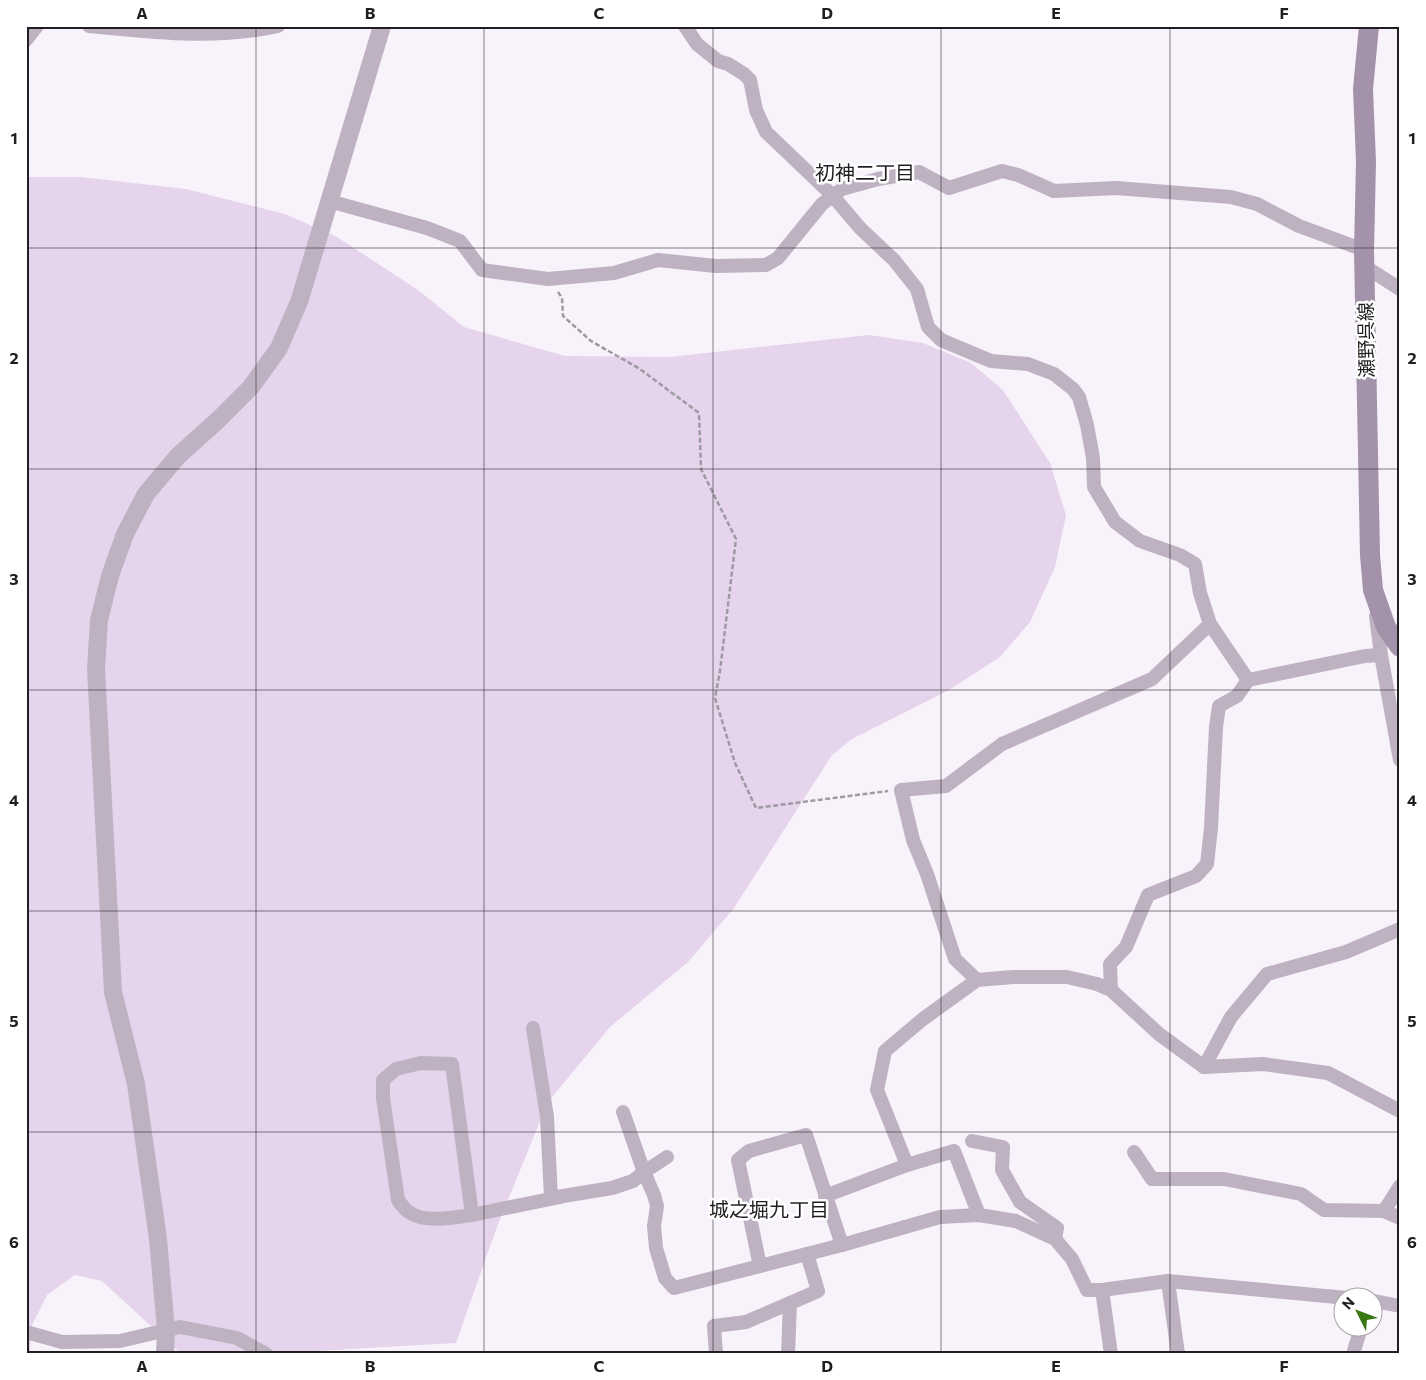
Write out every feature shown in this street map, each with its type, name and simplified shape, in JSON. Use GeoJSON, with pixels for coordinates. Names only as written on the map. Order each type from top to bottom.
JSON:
{"type":"FeatureCollection","features":[{"type":"Feature","properties":{"kind":"main road","name":"瀬野呉線"},"geometry":{"type":"LineString","coordinates":[[1369,26],[1363,89],[1366,162],[1364,258],[1370,555],[1373,590],[1386,627],[1400,647]]}},
{"type":"Feature","properties":{"kind":"street"},"geometry":{"type":"LineString","coordinates":[[26,40],[37,26]]}},
{"type":"Feature","properties":{"kind":"street"},"geometry":{"type":"LineString","coordinates":[[89,26],[173,34],[218,34],[278,26]]}},
{"type":"Feature","properties":{"kind":"street"},"geometry":{"type":"LineString","coordinates":[[165,1354],[166,1330],[158,1239],[136,1084],[113,992],[96,669],[99,620],[110,576],[125,534],[146,494],[178,456],[251,387],[279,348],[299,302],[382,26]]}},
{"type":"Feature","properties":{"kind":"street"},"geometry":{"type":"LineString","coordinates":[[685,26],[697,44],[718,61],[728,64],[750,80],[756,110],[766,132],[832,195],[860,228],[894,260],[917,289],[928,326],[941,340],[990,361],[1028,364],[1054,374],[1073,389],[1079,397],[1087,425],[1093,458],[1094,487],[1115,522],[1140,542],[1180,555],[1195,564],[1200,593],[1210,624],[1248,680]]}},
{"type":"Feature","properties":{"kind":"street"},"geometry":{"type":"LineString","coordinates":[[329,201],[427,228],[460,241],[482,270],[548,279],[614,273],[658,260],[716,266],[766,265],[778,258],[822,204],[842,189],[878,179],[919,172],[949,188],[1002,171],[1018,175],[1054,191],[1116,188],[1231,197],[1257,204],[1364,258],[1400,289]]}},
{"type":"Feature","properties":{"kind":"street"},"geometry":{"type":"LineString","coordinates":[[1373,590],[1381,655],[1400,760]]}},
{"type":"Feature","properties":{"kind":"street"},"geometry":{"type":"LineString","coordinates":[[977,980],[955,959],[927,874],[913,840],[902,790],[946,786],[1002,744],[1152,679],[1210,624]]}},
{"type":"Feature","properties":{"kind":"street"},"geometry":{"type":"LineString","coordinates":[[1111,990],[1110,964],[1126,947],[1148,895],[1196,876],[1207,864],[1219,706],[1237,696],[1248,680],[1365,656],[1381,655]]}},
{"type":"Feature","properties":{"kind":"street"},"geometry":{"type":"LineString","coordinates":[[1204,1067],[1232,1017],[1267,974],[1346,952],[1400,929]]}},
{"type":"Feature","properties":{"kind":"street"},"geometry":{"type":"LineString","coordinates":[[907,1165],[877,1090],[885,1051],[923,1019],[977,980],[1013,977],[1067,977],[1097,984],[1111,990],[1159,1034],[1204,1067],[1263,1064],[1328,1073],[1400,1111]]}},
{"type":"Feature","properties":{"kind":"street"},"geometry":{"type":"LineString","coordinates":[[532,1028],[547,1117],[551,1198]]}},
{"type":"Feature","properties":{"kind":"street"},"geometry":{"type":"LineString","coordinates":[[472,1215],[452,1064],[421,1063],[396,1069],[383,1080],[382,1098],[398,1200],[408,1212],[417,1216],[431,1218],[472,1215],[561,1197],[551,1198]]}},
{"type":"Feature","properties":{"kind":"street"},"geometry":{"type":"LineString","coordinates":[[623,1112],[654,1195],[656,1206],[654,1226],[656,1248],[665,1278],[674,1288],[842,1245],[940,1217],[979,1215],[1016,1221],[1055,1239],[1072,1259],[1087,1290],[1102,1290],[1168,1281],[1334,1297]]}},
{"type":"Feature","properties":{"kind":"street"},"geometry":{"type":"LineString","coordinates":[[760,1266],[738,1160],[749,1151],[806,1135],[842,1245]]}},
{"type":"Feature","properties":{"kind":"street"},"geometry":{"type":"LineString","coordinates":[[972,1141],[1003,1146],[1002,1170],[1020,1202],[1057,1228],[1055,1239]]}},
{"type":"Feature","properties":{"kind":"street"},"geometry":{"type":"LineString","coordinates":[[825,1196],[907,1165],[954,1151],[979,1215]]}},
{"type":"Feature","properties":{"kind":"street"},"geometry":{"type":"LineString","coordinates":[[1134,1152],[1152,1179],[1224,1179],[1300,1194],[1324,1210],[1384,1211],[1400,1218]]}},
{"type":"Feature","properties":{"kind":"street"},"geometry":{"type":"LineString","coordinates":[[551,1198],[612,1188],[633,1182],[644,1172],[667,1157]]}},
{"type":"Feature","properties":{"kind":"street"},"geometry":{"type":"LineString","coordinates":[[1384,1211],[1400,1186]]}},
{"type":"Feature","properties":{"kind":"street"},"geometry":{"type":"LineString","coordinates":[[716,1354],[714,1326],[746,1322],[818,1291],[807,1254]]}},
{"type":"Feature","properties":{"kind":"street"},"geometry":{"type":"LineString","coordinates":[[1168,1281],[1178,1354]]}},
{"type":"Feature","properties":{"kind":"street"},"geometry":{"type":"LineString","coordinates":[[1102,1290],[1111,1354]]}},
{"type":"Feature","properties":{"kind":"street"},"geometry":{"type":"LineString","coordinates":[[788,1354],[790,1303]]}},
{"type":"Feature","properties":{"kind":"street"},"geometry":{"type":"LineString","coordinates":[[1384,1303],[1400,1306]]}},
{"type":"Feature","properties":{"kind":"street"},"geometry":{"type":"LineString","coordinates":[[26,1332],[62,1342],[120,1341],[180,1327],[237,1338],[266,1354]]}},
{"type":"Feature","properties":{"kind":"street"},"geometry":{"type":"LineString","coordinates":[[1353,1354],[1358,1338]]}},
{"type":"Feature","properties":{"kind":"path"},"geometry":{"type":"LineString","coordinates":[[548,279],[562,298],[563,316],[591,340],[640,369],[699,413],[701,469],[736,539],[720,671],[714,698],[735,763],[756,808],[902,790]]}},
{"type":"Feature","properties":{"kind":"shaded area"},"geometry":{"type":"Polygon","coordinates":[[[26,177],[81,177],[186,189],[285,214],[337,237],[418,290],[464,327],[565,356],[670,357],[869,335],[923,343],[971,363],[1003,390],[1050,463],[1066,515],[1055,567],[1030,622],[1000,657],[949,690],[852,739],[832,755],[734,908],[688,962],[610,1027],[548,1102],[498,1224],[456,1343],[262,1354],[181,1354],[102,1281],[75,1275],[47,1295],[32,1325],[30,1354],[26,1354],[26,177]]]}},
{"type":"Feature","properties":{"kind":"district","name":"初神二丁目"},"geometry":{"type":"Point","coordinates":[865,173]}},
{"type":"Feature","properties":{"kind":"district","name":"城之堀九丁目"},"geometry":{"type":"Point","coordinates":[769,1210]}}]}
